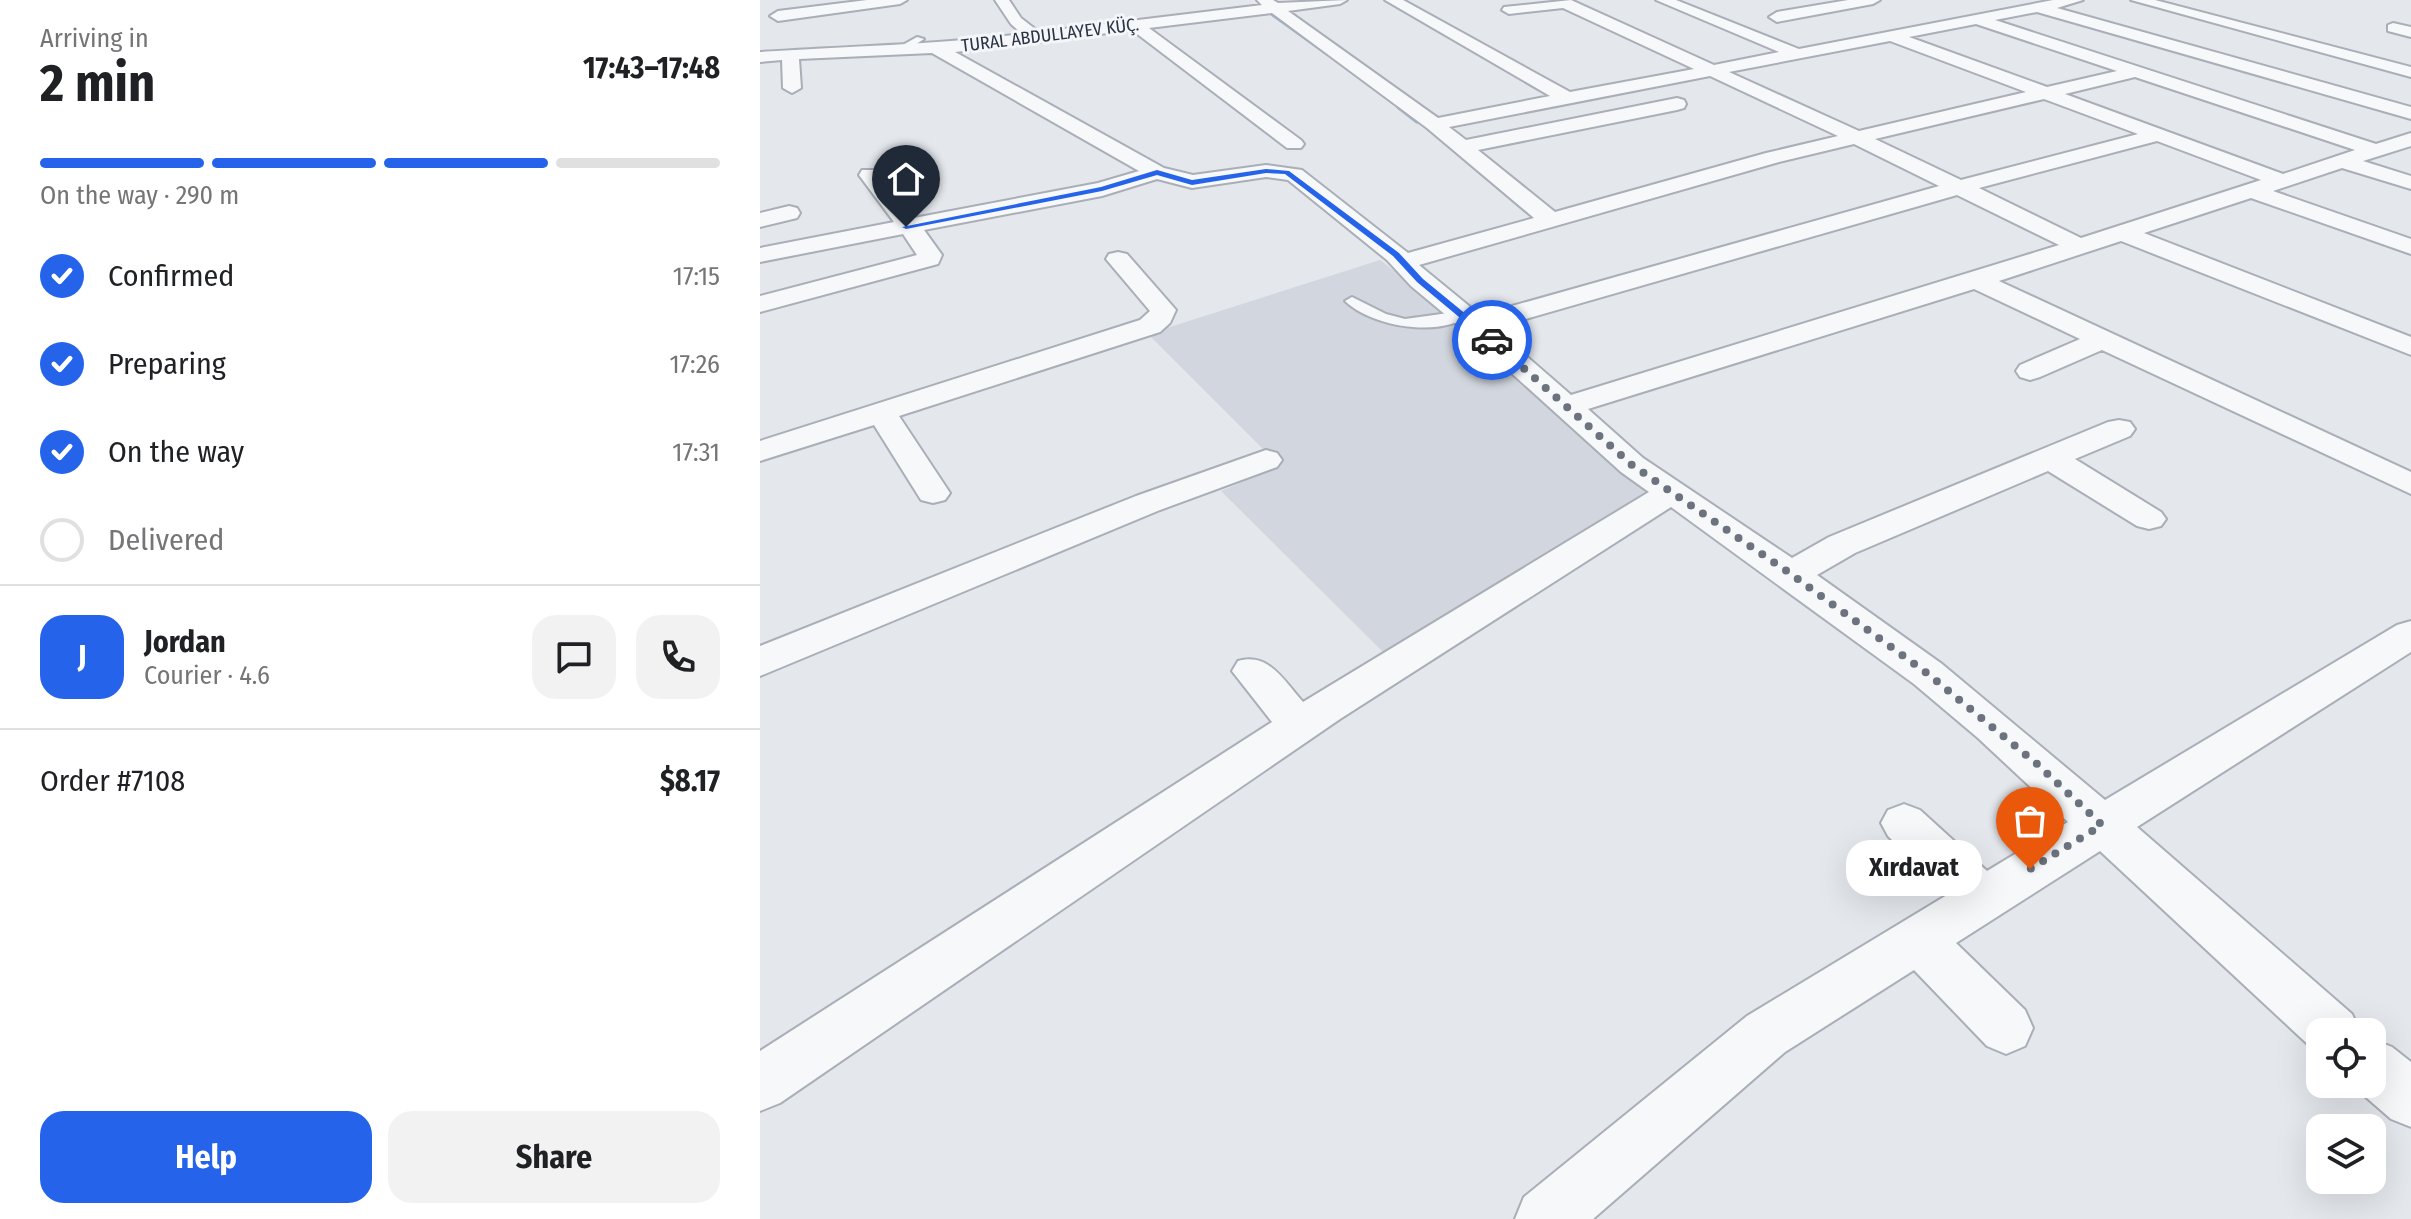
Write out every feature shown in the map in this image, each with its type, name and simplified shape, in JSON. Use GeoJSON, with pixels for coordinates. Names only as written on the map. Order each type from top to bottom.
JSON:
{"type":"FeatureCollection","features":[{"type":"Feature","properties":{"kind":"street"},"geometry":{"type":"LineString","coordinates":[[779,14],[900,0]]}},
{"type":"Feature","properties":{"kind":"street"},"geometry":{"type":"LineString","coordinates":[[1002,0],[1016,21],[1034,36]]}},
{"type":"Feature","properties":{"kind":"street","name":"TURAL ABDULLAYEV KÜÇ."},"geometry":{"type":"LineString","coordinates":[[760,57],[1034,36],[1134,24],[1167,14],[1260,4],[1340,0]]}},
{"type":"Feature","properties":{"kind":"street"},"geometry":{"type":"LineString","coordinates":[[1392,0],[1567,98]]}},
{"type":"Feature","properties":{"kind":"street"},"geometry":{"type":"LineString","coordinates":[[1663,0],[1798,54]]}},
{"type":"Feature","properties":{"kind":"street"},"geometry":{"type":"LineString","coordinates":[[1777,17],[1873,0]]}},
{"type":"Feature","properties":{"kind":"street"},"geometry":{"type":"LineString","coordinates":[[1434,124],[1892,36],[1979,12],[2010,12],[2076,0]]}},
{"type":"Feature","properties":{"kind":"street"},"geometry":{"type":"LineString","coordinates":[[2138,0],[2411,72]]}},
{"type":"Feature","properties":{"kind":"street"},"geometry":{"type":"LineString","coordinates":[[1260,4],[1377,98]]}},
{"type":"Feature","properties":{"kind":"street"},"geometry":{"type":"LineString","coordinates":[[1260,4],[1434,124],[1550,219]]}},
{"type":"Feature","properties":{"kind":"street"},"geometry":{"type":"LineString","coordinates":[[2037,7],[2411,113]]}},
{"type":"Feature","properties":{"kind":"street"},"geometry":{"type":"LineString","coordinates":[[1509,10],[1565,8],[1596,17],[1660,44],[2079,246]]}},
{"type":"Feature","properties":{"kind":"street"},"geometry":{"type":"LineString","coordinates":[[1979,12],[2135,72],[2374,150]]}},
{"type":"Feature","properties":{"kind":"street"},"geometry":{"type":"LineString","coordinates":[[1134,24],[1294,144]]}},
{"type":"Feature","properties":{"kind":"street"},"geometry":{"type":"LineString","coordinates":[[2393,28],[2411,32]]}},
{"type":"Feature","properties":{"kind":"street"},"geometry":{"type":"LineString","coordinates":[[1892,36],[2280,180]]}},
{"type":"Feature","properties":{"kind":"street"},"geometry":{"type":"LineString","coordinates":[[1619,51],[1660,44]]}},
{"type":"Feature","properties":{"kind":"street"},"geometry":{"type":"LineString","coordinates":[[921,45],[1157,172],[1192,182],[1266,171],[1286,172],[1379,240],[1632,465],[1791,574],[1928,674],[2026,755],[2317,1018]]}},
{"type":"Feature","properties":{"kind":"street"},"geometry":{"type":"LineString","coordinates":[[1907,59],[1938,53]]}},
{"type":"Feature","properties":{"kind":"street"},"geometry":{"type":"LineString","coordinates":[[790,55],[792,88]]}},
{"type":"Feature","properties":{"kind":"street"},"geometry":{"type":"LineString","coordinates":[[1403,262],[1773,157],[2135,72]]}},
{"type":"Feature","properties":{"kind":"street"},"geometry":{"type":"LineString","coordinates":[[1723,95],[1784,83]]}},
{"type":"Feature","properties":{"kind":"street"},"geometry":{"type":"LineString","coordinates":[[1464,147],[1692,101]]}},
{"type":"Feature","properties":{"kind":"street"},"geometry":{"type":"LineString","coordinates":[[1469,320],[2157,135]]}},
{"type":"Feature","properties":{"kind":"street"},"geometry":{"type":"LineString","coordinates":[[1567,406],[1976,280],[2411,139]]}},
{"type":"Feature","properties":{"kind":"street"},"geometry":{"type":"LineString","coordinates":[[2340,161],[2411,183]]}},
{"type":"Feature","properties":{"kind":"street"},"geometry":{"type":"LineString","coordinates":[[760,255],[1112,187],[1157,172]]}},
{"type":"Feature","properties":{"kind":"street"},"geometry":{"type":"LineString","coordinates":[[760,304],[929,259],[930,255],[870,175]]}},
{"type":"Feature","properties":{"kind":"street"},"geometry":{"type":"LineString","coordinates":[[1016,182],[1035,201]]}},
{"type":"Feature","properties":{"kind":"street"},"geometry":{"type":"LineString","coordinates":[[2249,190],[2411,247]]}},
{"type":"Feature","properties":{"kind":"street"},"geometry":{"type":"LineString","coordinates":[[760,220],[789,213]]}},
{"type":"Feature","properties":{"kind":"street"},"geometry":{"type":"LineString","coordinates":[[2122,233],[2411,347]]}},
{"type":"Feature","properties":{"kind":"street"},"geometry":{"type":"LineString","coordinates":[[760,451],[1150,326],[1161,317],[1163,310],[1118,259]]}},
{"type":"Feature","properties":{"kind":"street"},"geometry":{"type":"LineString","coordinates":[[1976,280],[2411,484]]}},
{"type":"Feature","properties":{"kind":"street"},"geometry":{"type":"LineString","coordinates":[[2030,371],[2103,339]]}},
{"type":"Feature","properties":{"kind":"street"},"geometry":{"type":"LineString","coordinates":[[881,412],[933,493]]}},
{"type":"Feature","properties":{"kind":"street"},"geometry":{"type":"LineString","coordinates":[[1791,574],[1842,545],[2119,429]]}},
{"type":"Feature","properties":{"kind":"street"},"geometry":{"type":"LineString","coordinates":[[2050,458],[2149,519]]}},
{"type":"Feature","properties":{"kind":"street"},"geometry":{"type":"LineString","coordinates":[[760,662],[1148,503],[1266,460]]}},
{"type":"Feature","properties":{"kind":"street"},"geometry":{"type":"LineString","coordinates":[[760,1083],[1299,726],[1549,566],[1671,493]]}},
{"type":"Feature","properties":{"kind":"street"},"geometry":{"type":"LineString","coordinates":[[1546,1219],[1766,1034],[2411,634]]}},
{"type":"Feature","properties":{"kind":"street"},"geometry":{"type":"LineString","coordinates":[[1252,671],[1299,726]]}},
{"type":"Feature","properties":{"kind":"street"},"geometry":{"type":"LineString","coordinates":[[1904,823],[1983,899]]}},
{"type":"Feature","properties":{"kind":"street"},"geometry":{"type":"LineString","coordinates":[[1917,939],[2006,1028]]}},
{"type":"Feature","properties":{"kind":"street"},"geometry":{"type":"LineString","coordinates":[[2386,1078],[2411,1099]]}},
{"type":"Feature","properties":{"kind":"lane"},"geometry":{"type":"LineString","coordinates":[[1352,301],[1383,321],[1469,320]]}},
{"type":"Feature","properties":{"kind":"shaded area"},"geometry":{"type":"Polygon","coordinates":[[[1380,260],[1477,334],[1645,492],[1384,653],[1221,491],[1280,466],[1148,334],[1380,260]]]}},
{"type":"Feature","properties":{"kind":"waterway"},"geometry":{"type":"LineString","coordinates":[[1268,11],[1328,54]]}},
{"type":"Feature","properties":{"kind":"waterway"},"geometry":{"type":"LineString","coordinates":[[1399,107],[1417,121]]}},
{"type":"Feature","properties":{"kind":"way so far"},"geometry":{"type":"LineString","coordinates":[[1492,340],[1632,465],[1791,574],[1928,674],[2037,764],[2102,825],[2030,869]]}},
{"type":"Feature","properties":{"kind":"place","name":"Xırdavat"},"geometry":{"type":"Point","coordinates":[2030,869]}},
{"type":"Feature","properties":{"kind":"route"},"geometry":{"type":"LineString","coordinates":[[906,227],[1102,189],[1157,172],[1184,182],[1202,182],[1266,171],[1286,172],[1294,175],[1396,255],[1420,281],[1492,340]]}}]}
